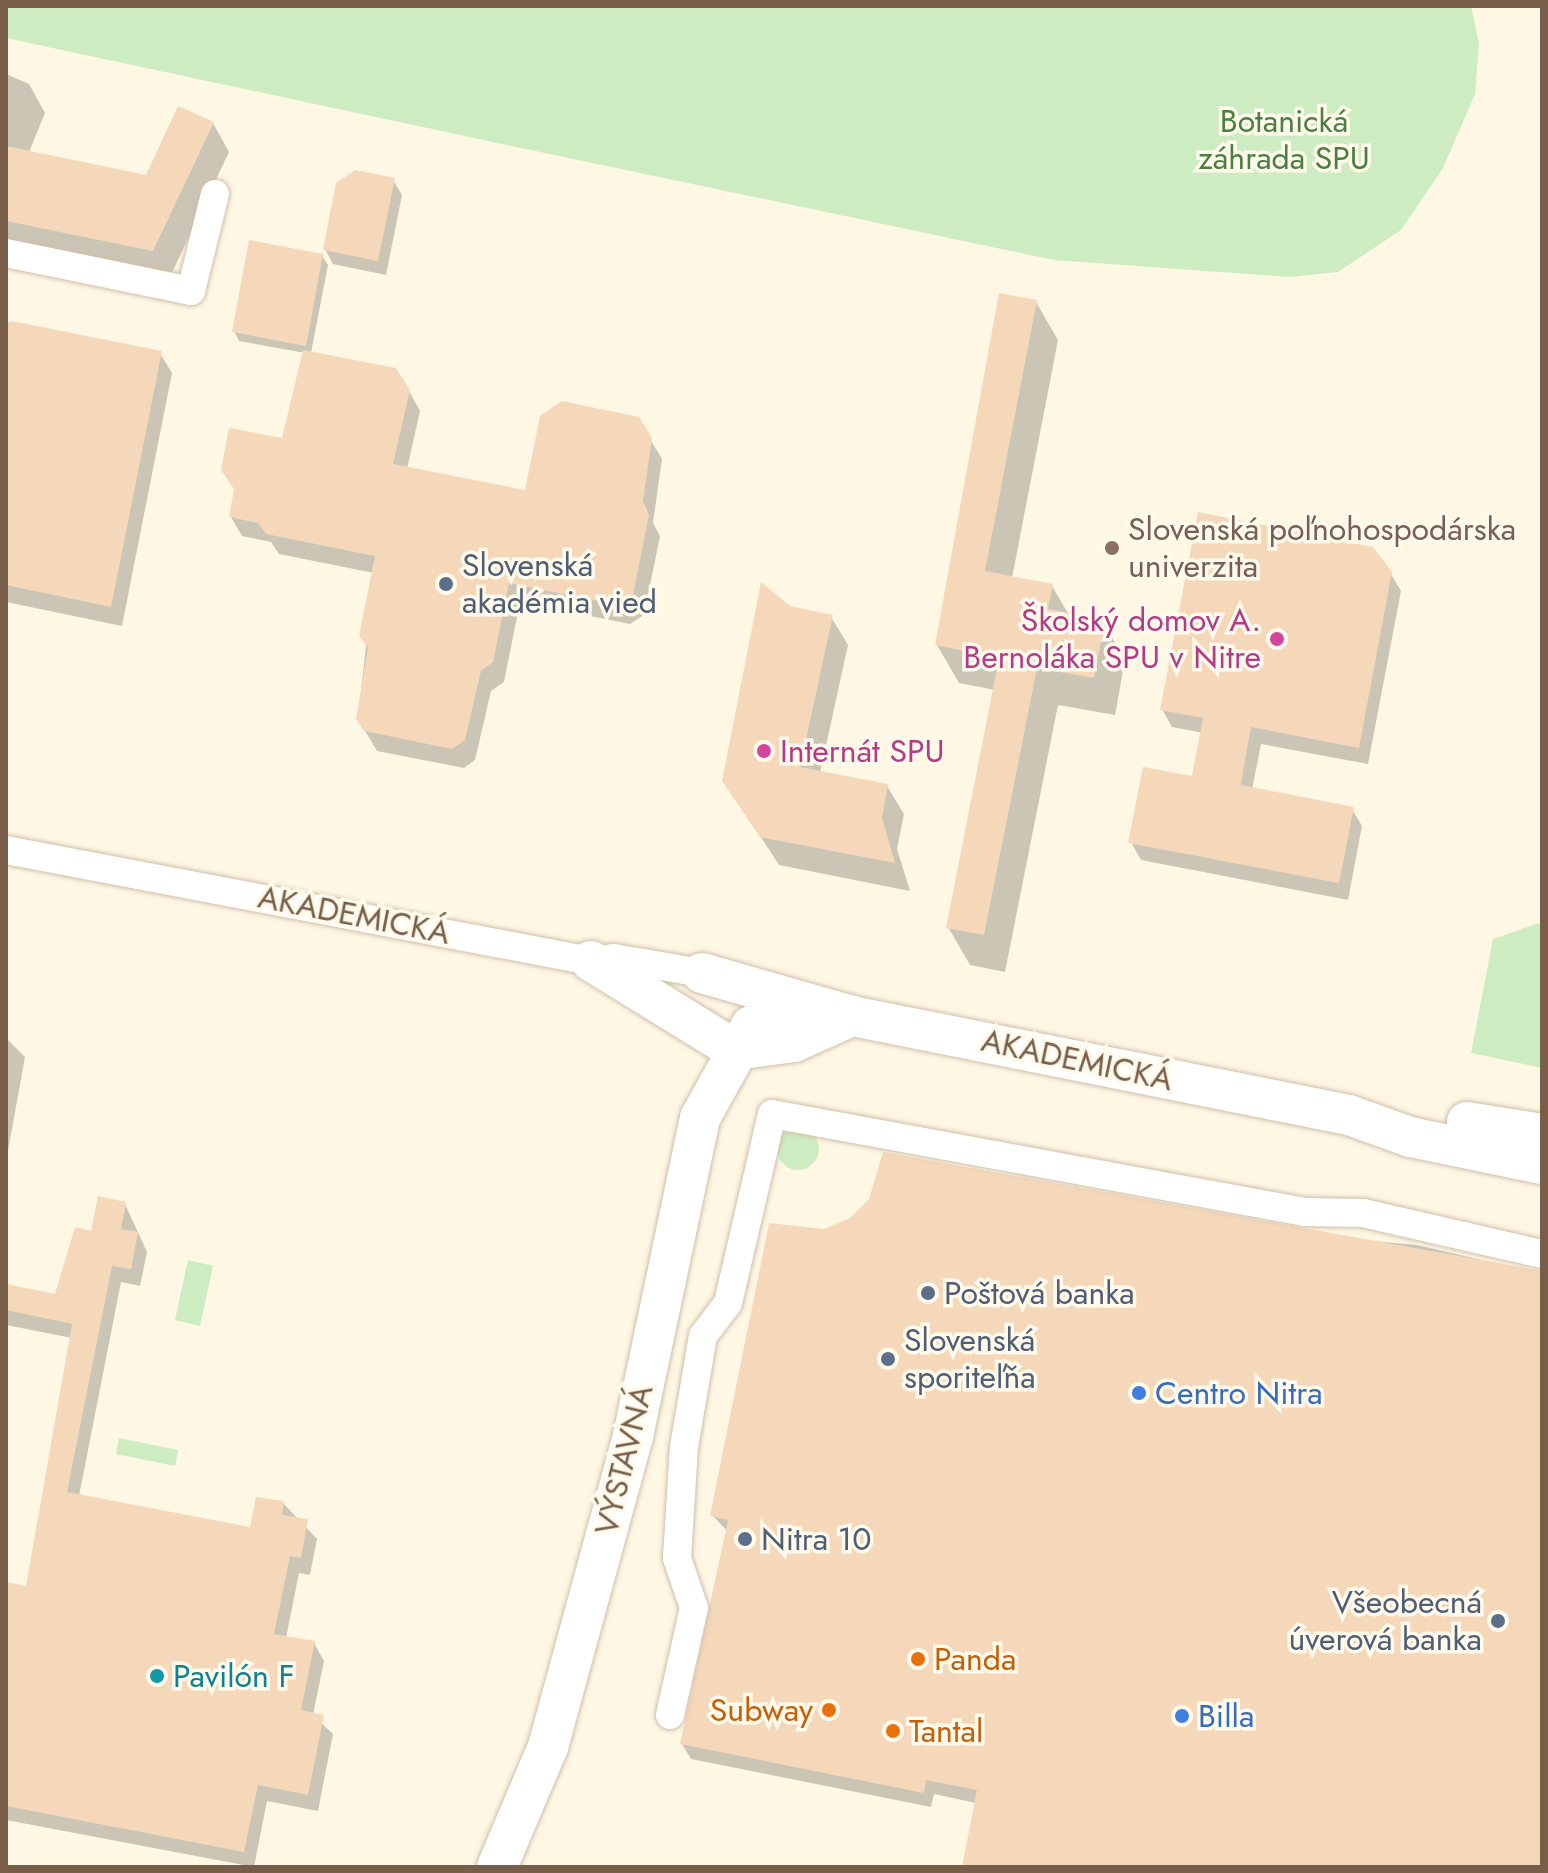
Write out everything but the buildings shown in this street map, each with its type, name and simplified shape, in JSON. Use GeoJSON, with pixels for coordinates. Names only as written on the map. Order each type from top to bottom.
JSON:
{"type":"FeatureCollection","features":[{"type":"Feature","properties":{"kind":"street"},"geometry":{"type":"LineString","coordinates":[[6,253],[191,291],[215,194]]}},
{"type":"Feature","properties":{"kind":"street","name":"AKADEMICKÁ"},"geometry":{"type":"LineString","coordinates":[[6,850],[591,961],[614,958],[752,982],[804,1004],[852,1016],[1349,1115],[1410,1137],[1542,1164]]}},
{"type":"Feature","properties":{"kind":"street"},"geometry":{"type":"LineString","coordinates":[[591,961],[735,1050],[794,1042],[852,1016]]}},
{"type":"Feature","properties":{"kind":"street"},"geometry":{"type":"LineString","coordinates":[[702,973],[735,1050]]}},
{"type":"Feature","properties":{"kind":"street","name":"VÝSTAVNÁ"},"geometry":{"type":"LineString","coordinates":[[497,1867],[548,1747],[633,1436],[707,1100],[751,1026],[804,1004]]}},
{"type":"Feature","properties":{"kind":"street"},"geometry":{"type":"LineString","coordinates":[[674,1015],[707,1100]]}},
{"type":"Feature","properties":{"kind":"street","name":"AKADEMICKÁ"},"geometry":{"type":"LineString","coordinates":[[1349,1115],[1401,1112],[1542,1134]]}},
{"type":"Feature","properties":{"kind":"street"},"geometry":{"type":"LineString","coordinates":[[670,1715],[694,1608],[677,1558],[691,1406],[703,1336],[728,1303],[772,1114],[1305,1212],[1363,1213],[1542,1254]]}},
{"type":"Feature","properties":{"kind":"green space","name":"Botanická záhrada SPU"},"geometry":{"type":"Polygon","coordinates":[[[6,6],[1471,6],[1479,44],[1475,94],[1443,168],[1401,230],[1338,272],[1290,277],[1054,260],[507,145],[6,38],[6,6]]]}},
{"type":"Feature","properties":{"kind":"green space"},"geometry":{"type":"Polygon","coordinates":[[[1542,922],[1542,1068],[1471,1053],[1493,939],[1542,922]]]}},
{"type":"Feature","properties":{"kind":"green space"},"geometry":{"type":"Polygon","coordinates":[[[798,1128],[813,1134],[819,1149],[813,1164],[798,1170],[783,1164],[777,1149],[783,1134],[798,1128]]]}},
{"type":"Feature","properties":{"kind":"green space"},"geometry":{"type":"Polygon","coordinates":[[[188,1260],[213,1266],[200,1326],[175,1320],[188,1260]]]}},
{"type":"Feature","properties":{"kind":"green space"},"geometry":{"type":"Polygon","coordinates":[[[119,1438],[178,1450],[175,1466],[116,1454],[119,1438]]]}},
{"type":"Feature","properties":{"kind":"place","name":"Slovenská poľnohospodárska univerzita"},"geometry":{"type":"Point","coordinates":[1112,548]}},
{"type":"Feature","properties":{"kind":"place","name":"Slovenská akadémia vied"},"geometry":{"type":"Point","coordinates":[446,584]}},
{"type":"Feature","properties":{"kind":"place","name":"Školský domov A. Bernoláka SPU v Nitre"},"geometry":{"type":"Point","coordinates":[1277,639]}},
{"type":"Feature","properties":{"kind":"place","name":"Internát SPU"},"geometry":{"type":"Point","coordinates":[764,751]}},
{"type":"Feature","properties":{"kind":"place","name":"Poštová banka"},"geometry":{"type":"Point","coordinates":[928,1293]}},
{"type":"Feature","properties":{"kind":"place","name":"Slovenská sporiteľňa"},"geometry":{"type":"Point","coordinates":[888,1359]}},
{"type":"Feature","properties":{"kind":"place","name":"Centro Nitra"},"geometry":{"type":"Point","coordinates":[1139,1393]}},
{"type":"Feature","properties":{"kind":"place","name":"Nitra 10"},"geometry":{"type":"Point","coordinates":[745,1539]}},
{"type":"Feature","properties":{"kind":"place","name":"Všeobecná úverová banka"},"geometry":{"type":"Point","coordinates":[1498,1621]}},
{"type":"Feature","properties":{"kind":"place","name":"Panda"},"geometry":{"type":"Point","coordinates":[918,1659]}},
{"type":"Feature","properties":{"kind":"place","name":"Pavilón F"},"geometry":{"type":"Point","coordinates":[157,1676]}},
{"type":"Feature","properties":{"kind":"place","name":"Subway"},"geometry":{"type":"Point","coordinates":[829,1710]}},
{"type":"Feature","properties":{"kind":"place","name":"Billa"},"geometry":{"type":"Point","coordinates":[1182,1716]}},
{"type":"Feature","properties":{"kind":"place","name":"Tantal"},"geometry":{"type":"Point","coordinates":[893,1731]}}]}
